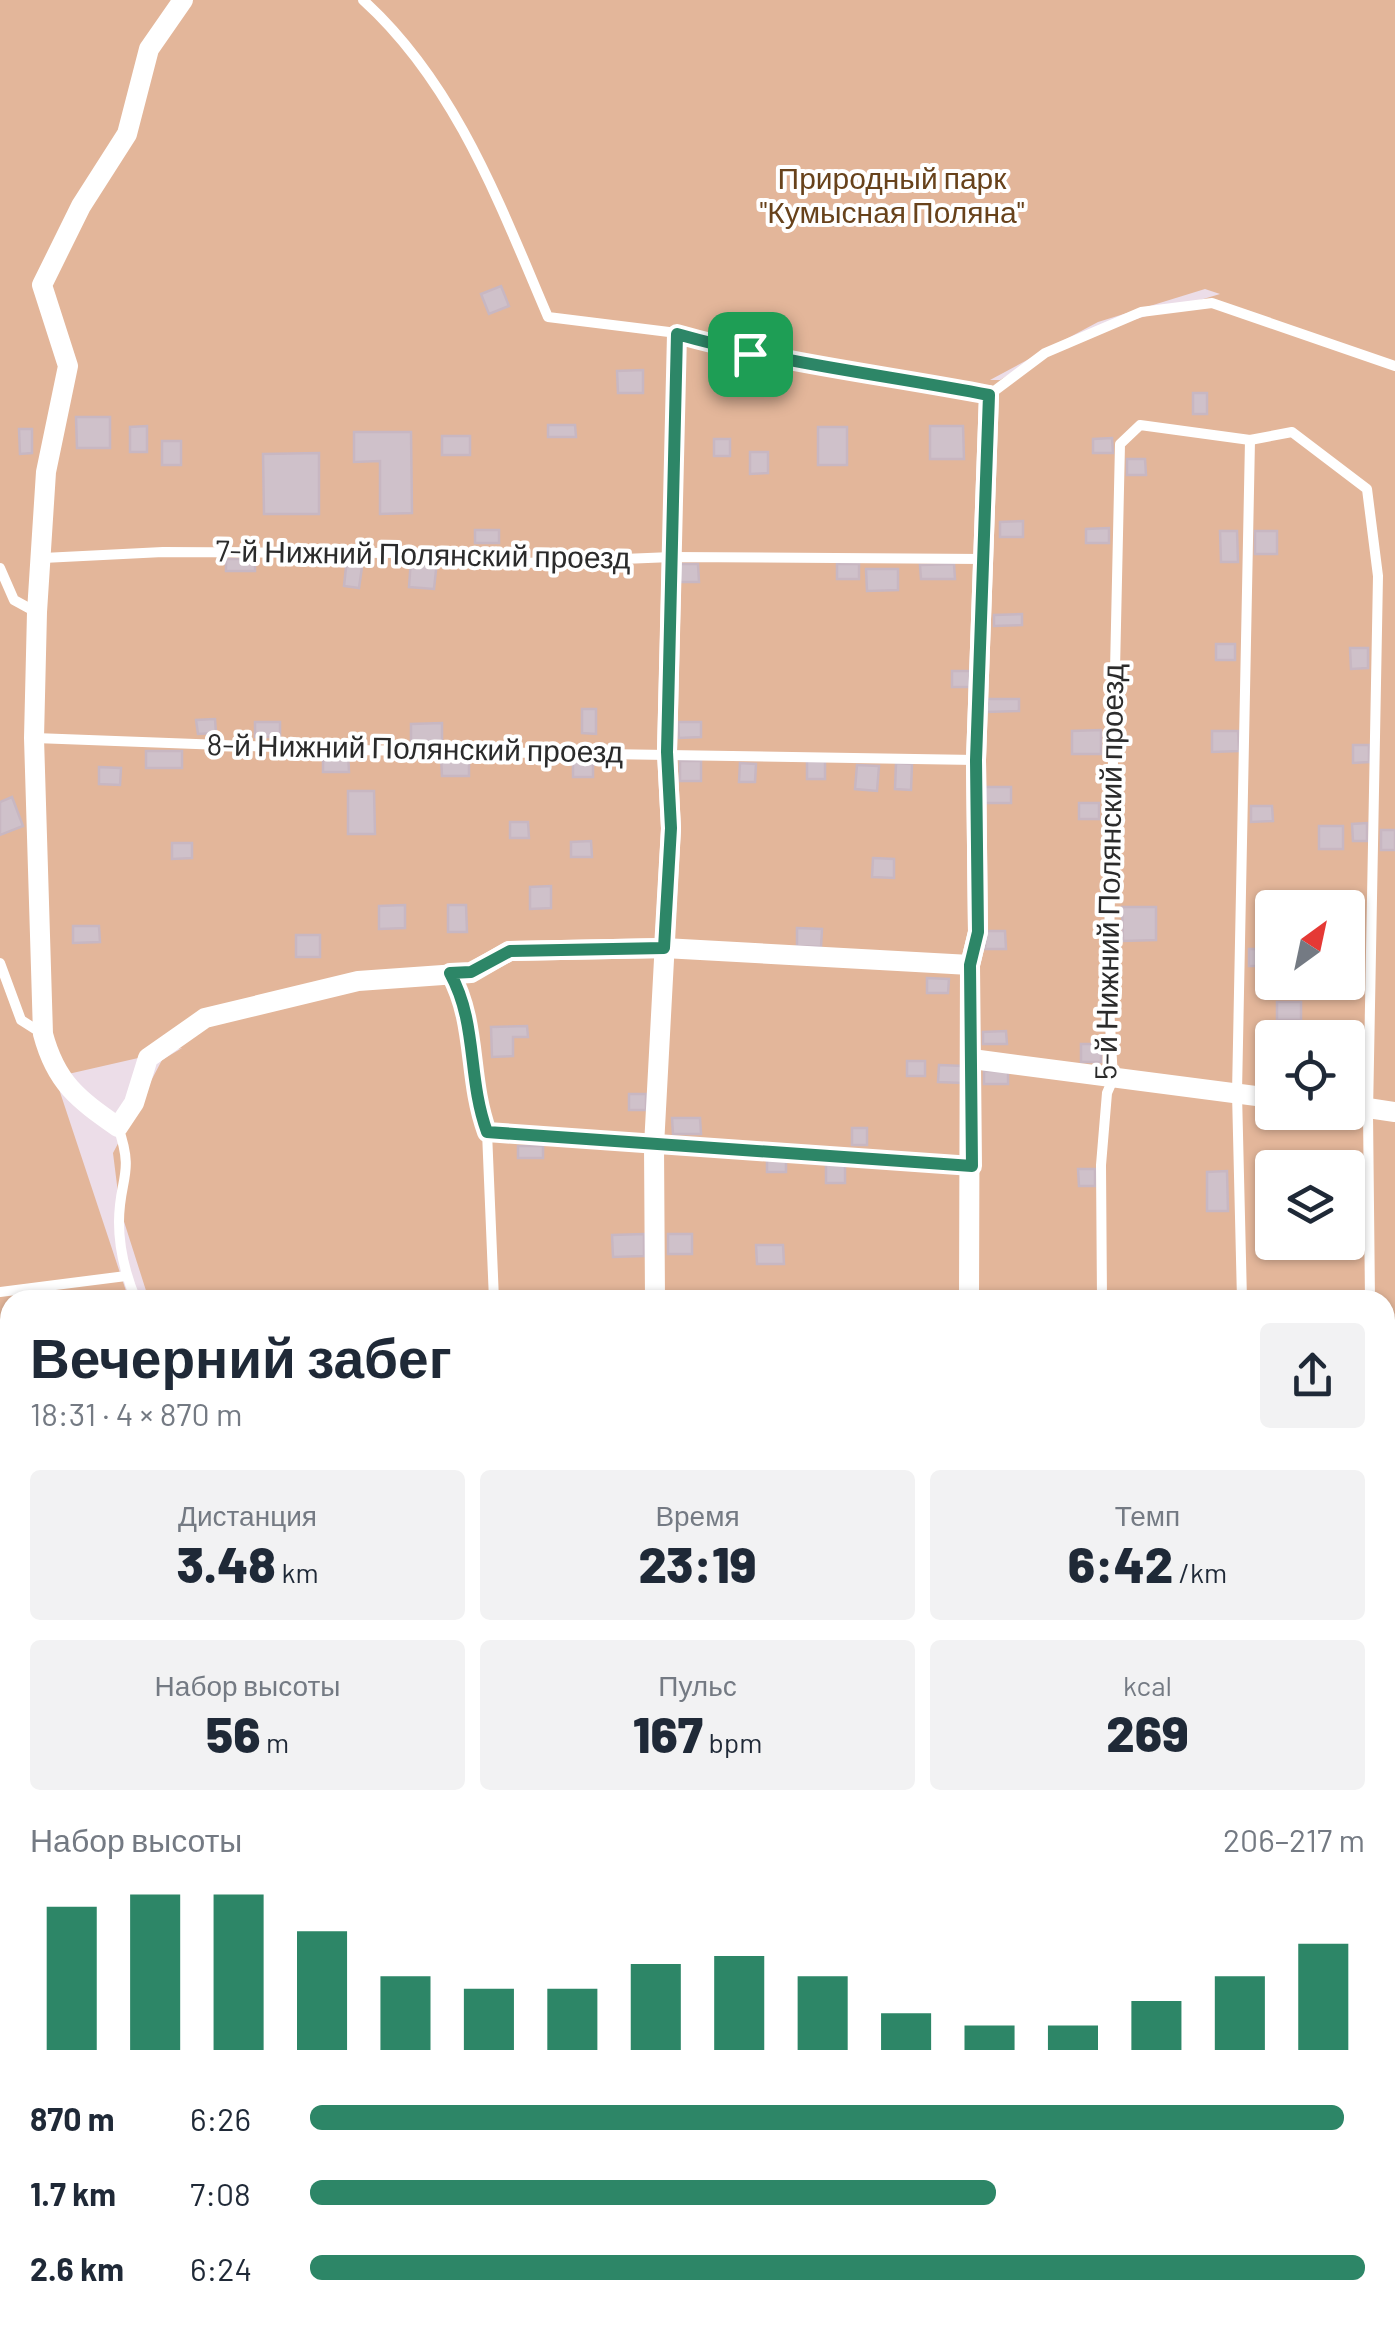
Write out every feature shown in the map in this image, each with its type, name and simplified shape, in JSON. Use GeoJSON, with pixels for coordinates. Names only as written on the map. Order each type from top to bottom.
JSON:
{"type":"FeatureCollection","features":[{"type":"Feature","properties":{"kind":"street"},"geometry":{"type":"LineString","coordinates":[[183,0],[150,49],[127,134],[81,206],[42,285],[68,366],[46,472],[34,738],[43,1034],[53,1070],[85,1104],[118,1127],[134,1103],[148,1058],[204,1018],[358,981],[471,972],[510,951],[664,948],[970,965]]}},
{"type":"Feature","properties":{"kind":"street"},"geometry":{"type":"LineString","coordinates":[[969,1290],[970,965],[978,932],[976,760],[982,559],[990,455],[989,395]]}},
{"type":"Feature","properties":{"kind":"street"},"geometry":{"type":"LineString","coordinates":[[655,1290],[654,1146],[671,828],[667,752],[672,557]]}},
{"type":"Feature","properties":{"kind":"street"},"geometry":{"type":"LineString","coordinates":[[972,1059],[1255,1096]]}},
{"type":"Feature","properties":{"kind":"street"},"geometry":{"type":"LineString","coordinates":[[1365,1107],[1395,1112]]}},
{"type":"Feature","properties":{"kind":"lane"},"geometry":{"type":"LineString","coordinates":[[363,0],[398,31],[480,157],[548,318],[677,334],[750,354],[825,363],[989,395],[1045,353],[1141,312],[1212,304],[1395,366]]}},
{"type":"Feature","properties":{"kind":"lane"},"geometry":{"type":"LineString","coordinates":[[672,557],[677,334]]}},
{"type":"Feature","properties":{"kind":"lane","name":"5-й Нижний Полянский проезд"},"geometry":{"type":"LineString","coordinates":[[1102,1290],[1102,1165],[1107,1093],[1113,1078],[1108,986],[1120,444],[1140,426],[1250,440]]}},
{"type":"Feature","properties":{"kind":"lane"},"geometry":{"type":"LineString","coordinates":[[1242,1290],[1237,1094],[1250,440],[1292,432],[1368,490],[1378,576],[1361,1020]]}},
{"type":"Feature","properties":{"kind":"lane","name":"7-й Нижний Полянский проезд"},"geometry":{"type":"LineString","coordinates":[[42,558],[163,552],[402,554],[525,562],[672,557],[982,559]]}},
{"type":"Feature","properties":{"kind":"lane"},"geometry":{"type":"LineString","coordinates":[[0,568],[14,600],[37,612]]}},
{"type":"Feature","properties":{"kind":"lane","name":"8-й Нижний Полянский проезд"},"geometry":{"type":"LineString","coordinates":[[34,738],[501,753],[667,752],[976,760]]}},
{"type":"Feature","properties":{"kind":"lane"},"geometry":{"type":"LineString","coordinates":[[0,963],[21,1020],[43,1034]]}},
{"type":"Feature","properties":{"kind":"lane"},"geometry":{"type":"LineString","coordinates":[[450,973],[466,1002],[475,1100],[487,1132],[494,1290]]}},
{"type":"Feature","properties":{"kind":"lane"},"geometry":{"type":"LineString","coordinates":[[118,1127],[130,1159],[119,1221],[126,1276],[132,1290]]}},
{"type":"Feature","properties":{"kind":"lane"},"geometry":{"type":"LineString","coordinates":[[1359,1130],[1369,1290]]}},
{"type":"Feature","properties":{"kind":"lane"},"geometry":{"type":"LineString","coordinates":[[487,1132],[972,1166]]}},
{"type":"Feature","properties":{"kind":"lane"},"geometry":{"type":"LineString","coordinates":[[16,1290],[126,1276]]}},
{"type":"Feature","properties":{"kind":"green space","name":"Природный парк \"Кумысная Поляна\""},"geometry":{"type":"Polygon","coordinates":[[[0,0],[1395,0],[1395,1290],[146,1290],[120,1209],[113,1153],[162,1060],[182,1048],[55,1077],[126,1290],[0,1290],[0,0]],[[1205,289],[1098,322],[990,380],[1000,380],[1066,340],[1220,294],[1205,289]]]}},
{"type":"Feature","properties":{"kind":"building"},"geometry":{"type":"Polygon","coordinates":[[[501,286],[509,306],[489,314],[481,294],[501,286]]]}},
{"type":"Feature","properties":{"kind":"building"},"geometry":{"type":"Polygon","coordinates":[[[643,370],[643,393],[618,393],[617,371],[643,370]]]}},
{"type":"Feature","properties":{"kind":"building"},"geometry":{"type":"Polygon","coordinates":[[[1193,393],[1207,393],[1207,414],[1193,414],[1193,393]]]}},
{"type":"Feature","properties":{"kind":"building"},"geometry":{"type":"Polygon","coordinates":[[[76,417],[110,417],[110,448],[77,448],[76,417]]]}},
{"type":"Feature","properties":{"kind":"building"},"geometry":{"type":"Polygon","coordinates":[[[548,425],[575,425],[576,437],[548,437],[548,425]]]}},
{"type":"Feature","properties":{"kind":"building"},"geometry":{"type":"Polygon","coordinates":[[[147,426],[147,452],[130,452],[130,427],[147,426]]]}},
{"type":"Feature","properties":{"kind":"building"},"geometry":{"type":"Polygon","coordinates":[[[930,426],[963,426],[964,459],[930,459],[930,426]]]}},
{"type":"Feature","properties":{"kind":"building"},"geometry":{"type":"Polygon","coordinates":[[[818,427],[847,427],[847,465],[818,465],[818,427]]]}},
{"type":"Feature","properties":{"kind":"building"},"geometry":{"type":"Polygon","coordinates":[[[19,429],[32,429],[32,453],[20,454],[19,429]]]}},
{"type":"Feature","properties":{"kind":"building"},"geometry":{"type":"Polygon","coordinates":[[[354,432],[411,432],[412,513],[380,514],[380,461],[354,462],[354,432]]]}},
{"type":"Feature","properties":{"kind":"building"},"geometry":{"type":"Polygon","coordinates":[[[442,436],[470,436],[470,455],[442,455],[442,436]]]}},
{"type":"Feature","properties":{"kind":"building"},"geometry":{"type":"Polygon","coordinates":[[[1112,438],[1113,453],[1093,453],[1093,439],[1112,438]]]}},
{"type":"Feature","properties":{"kind":"building"},"geometry":{"type":"Polygon","coordinates":[[[714,439],[730,439],[730,456],[714,456],[714,439]]]}},
{"type":"Feature","properties":{"kind":"building"},"geometry":{"type":"Polygon","coordinates":[[[162,441],[181,441],[181,465],[162,465],[162,441]]]}},
{"type":"Feature","properties":{"kind":"building"},"geometry":{"type":"Polygon","coordinates":[[[750,452],[768,452],[768,473],[750,474],[750,452]]]}},
{"type":"Feature","properties":{"kind":"building"},"geometry":{"type":"Polygon","coordinates":[[[319,453],[319,514],[264,514],[263,454],[319,453]]]}},
{"type":"Feature","properties":{"kind":"building"},"geometry":{"type":"Polygon","coordinates":[[[1127,459],[1145,459],[1146,475],[1127,475],[1127,459]]]}},
{"type":"Feature","properties":{"kind":"building"},"geometry":{"type":"Polygon","coordinates":[[[1023,521],[1023,537],[1000,537],[1000,522],[1023,521]]]}},
{"type":"Feature","properties":{"kind":"building"},"geometry":{"type":"Polygon","coordinates":[[[1109,528],[1109,543],[1086,543],[1086,529],[1109,528]]]}},
{"type":"Feature","properties":{"kind":"building"},"geometry":{"type":"Polygon","coordinates":[[[475,530],[499,530],[499,543],[475,543],[475,530]]]}},
{"type":"Feature","properties":{"kind":"building"},"geometry":{"type":"Polygon","coordinates":[[[1220,531],[1237,531],[1238,562],[1221,562],[1220,531]]]}},
{"type":"Feature","properties":{"kind":"building"},"geometry":{"type":"Polygon","coordinates":[[[1255,531],[1277,531],[1277,554],[1255,554],[1255,531]]]}},
{"type":"Feature","properties":{"kind":"building"},"geometry":{"type":"Polygon","coordinates":[[[347,558],[363,560],[359,588],[344,586],[347,558]]]}},
{"type":"Feature","properties":{"kind":"building"},"geometry":{"type":"Polygon","coordinates":[[[226,559],[255,559],[255,571],[226,571],[226,559]]]}},
{"type":"Feature","properties":{"kind":"building"},"geometry":{"type":"Polygon","coordinates":[[[411,559],[437,561],[434,589],[409,587],[411,559]]]}},
{"type":"Feature","properties":{"kind":"building"},"geometry":{"type":"Polygon","coordinates":[[[679,564],[698,564],[699,582],[679,582],[679,564]]]}},
{"type":"Feature","properties":{"kind":"building"},"geometry":{"type":"Polygon","coordinates":[[[837,564],[859,564],[859,579],[837,579],[837,564]]]}},
{"type":"Feature","properties":{"kind":"building"},"geometry":{"type":"Polygon","coordinates":[[[954,564],[955,579],[921,579],[920,565],[954,564]]]}},
{"type":"Feature","properties":{"kind":"building"},"geometry":{"type":"Polygon","coordinates":[[[866,569],[898,569],[898,590],[867,591],[866,569]]]}},
{"type":"Feature","properties":{"kind":"building"},"geometry":{"type":"Polygon","coordinates":[[[1022,614],[1022,625],[994,626],[994,615],[1022,614]]]}},
{"type":"Feature","properties":{"kind":"building"},"geometry":{"type":"Polygon","coordinates":[[[1216,644],[1235,644],[1235,660],[1216,660],[1216,644]]]}},
{"type":"Feature","properties":{"kind":"building"},"geometry":{"type":"Polygon","coordinates":[[[1350,648],[1368,648],[1368,668],[1351,669],[1350,648]]]}},
{"type":"Feature","properties":{"kind":"building"},"geometry":{"type":"Polygon","coordinates":[[[952,671],[974,671],[974,687],[952,687],[952,671]]]}},
{"type":"Feature","properties":{"kind":"building"},"geometry":{"type":"Polygon","coordinates":[[[986,699],[1019,699],[1019,711],[986,712],[986,699]]]}},
{"type":"Feature","properties":{"kind":"building"},"geometry":{"type":"Polygon","coordinates":[[[582,709],[596,709],[596,734],[582,733],[582,709]]]}},
{"type":"Feature","properties":{"kind":"building"},"geometry":{"type":"Polygon","coordinates":[[[215,719],[216,733],[198,734],[196,720],[215,719]]]}},
{"type":"Feature","properties":{"kind":"building"},"geometry":{"type":"Polygon","coordinates":[[[255,722],[280,722],[280,737],[255,737],[255,722]]]}},
{"type":"Feature","properties":{"kind":"building"},"geometry":{"type":"Polygon","coordinates":[[[678,722],[701,722],[701,737],[679,738],[678,722]]]}},
{"type":"Feature","properties":{"kind":"building"},"geometry":{"type":"Polygon","coordinates":[[[442,723],[442,742],[411,742],[411,724],[442,723]]]}},
{"type":"Feature","properties":{"kind":"building"},"geometry":{"type":"Polygon","coordinates":[[[1101,730],[1101,754],[1072,754],[1072,731],[1101,730]]]}},
{"type":"Feature","properties":{"kind":"building"},"geometry":{"type":"Polygon","coordinates":[[[1212,731],[1238,731],[1239,751],[1212,752],[1212,731]]]}},
{"type":"Feature","properties":{"kind":"building"},"geometry":{"type":"Polygon","coordinates":[[[1353,745],[1369,745],[1369,762],[1353,763],[1353,745]]]}},
{"type":"Feature","properties":{"kind":"building"},"geometry":{"type":"Polygon","coordinates":[[[146,751],[182,751],[182,768],[146,768],[146,751]]]}},
{"type":"Feature","properties":{"kind":"building"},"geometry":{"type":"Polygon","coordinates":[[[348,752],[349,772],[323,772],[323,753],[348,752]]]}},
{"type":"Feature","properties":{"kind":"building"},"geometry":{"type":"Polygon","coordinates":[[[441,757],[469,757],[469,776],[442,776],[441,757]]]}},
{"type":"Feature","properties":{"kind":"building"},"geometry":{"type":"Polygon","coordinates":[[[573,760],[593,760],[593,777],[573,777],[573,760]]]}},
{"type":"Feature","properties":{"kind":"building"},"geometry":{"type":"Polygon","coordinates":[[[680,761],[701,761],[701,781],[680,781],[680,761]]]}},
{"type":"Feature","properties":{"kind":"building"},"geometry":{"type":"Polygon","coordinates":[[[807,761],[825,761],[825,779],[807,779],[807,761]]]}},
{"type":"Feature","properties":{"kind":"building"},"geometry":{"type":"Polygon","coordinates":[[[740,763],[756,764],[755,782],[739,782],[740,763]]]}},
{"type":"Feature","properties":{"kind":"building"},"geometry":{"type":"Polygon","coordinates":[[[896,763],[912,764],[911,790],[895,789],[896,763]]]}},
{"type":"Feature","properties":{"kind":"building"},"geometry":{"type":"Polygon","coordinates":[[[857,765],[879,766],[877,791],[855,789],[857,765]]]}},
{"type":"Feature","properties":{"kind":"building"},"geometry":{"type":"Polygon","coordinates":[[[99,767],[121,768],[120,785],[99,784],[99,767]]]}},
{"type":"Feature","properties":{"kind":"building"},"geometry":{"type":"Polygon","coordinates":[[[985,787],[1011,787],[1011,803],[985,803],[985,787]]]}},
{"type":"Feature","properties":{"kind":"building"},"geometry":{"type":"Polygon","coordinates":[[[348,791],[374,791],[375,834],[348,834],[348,791]]]}},
{"type":"Feature","properties":{"kind":"building"},"geometry":{"type":"Polygon","coordinates":[[[12,797],[23,826],[0,835],[0,802],[12,797]]]}},
{"type":"Feature","properties":{"kind":"building"},"geometry":{"type":"Polygon","coordinates":[[[1079,803],[1099,803],[1099,819],[1079,819],[1079,803]]]}},
{"type":"Feature","properties":{"kind":"building"},"geometry":{"type":"Polygon","coordinates":[[[1251,806],[1272,806],[1273,821],[1251,822],[1251,806]]]}},
{"type":"Feature","properties":{"kind":"building"},"geometry":{"type":"Polygon","coordinates":[[[510,822],[528,822],[529,838],[510,838],[510,822]]]}},
{"type":"Feature","properties":{"kind":"building"},"geometry":{"type":"Polygon","coordinates":[[[1367,823],[1367,841],[1353,841],[1352,824],[1367,823]]]}},
{"type":"Feature","properties":{"kind":"building"},"geometry":{"type":"Polygon","coordinates":[[[1319,826],[1343,826],[1343,849],[1319,849],[1319,826]]]}},
{"type":"Feature","properties":{"kind":"building"},"geometry":{"type":"Polygon","coordinates":[[[1381,830],[1395,830],[1395,850],[1381,850],[1381,830]]]}},
{"type":"Feature","properties":{"kind":"building"},"geometry":{"type":"Polygon","coordinates":[[[591,841],[592,857],[571,857],[571,842],[591,841]]]}},
{"type":"Feature","properties":{"kind":"building"},"geometry":{"type":"Polygon","coordinates":[[[172,843],[192,843],[192,858],[172,859],[172,843]]]}},
{"type":"Feature","properties":{"kind":"building"},"geometry":{"type":"Polygon","coordinates":[[[873,858],[894,859],[894,878],[872,877],[873,858]]]}},
{"type":"Feature","properties":{"kind":"building"},"geometry":{"type":"Polygon","coordinates":[[[551,886],[551,908],[530,909],[530,887],[551,886]]]}},
{"type":"Feature","properties":{"kind":"building"},"geometry":{"type":"Polygon","coordinates":[[[405,905],[405,928],[379,929],[379,906],[405,905]]]}},
{"type":"Feature","properties":{"kind":"building"},"geometry":{"type":"Polygon","coordinates":[[[448,905],[466,905],[467,932],[448,932],[448,905]]]}},
{"type":"Feature","properties":{"kind":"building"},"geometry":{"type":"Polygon","coordinates":[[[1122,907],[1156,907],[1156,940],[1123,941],[1122,907]]]}},
{"type":"Feature","properties":{"kind":"building"},"geometry":{"type":"Polygon","coordinates":[[[73,926],[99,926],[100,942],[73,943],[73,926]]]}},
{"type":"Feature","properties":{"kind":"building"},"geometry":{"type":"Polygon","coordinates":[[[797,928],[822,929],[821,947],[797,946],[797,928]]]}},
{"type":"Feature","properties":{"kind":"building"},"geometry":{"type":"Polygon","coordinates":[[[985,931],[1005,931],[1006,949],[985,949],[985,931]]]}},
{"type":"Feature","properties":{"kind":"building"},"geometry":{"type":"Polygon","coordinates":[[[296,935],[320,935],[320,957],[296,957],[296,935]]]}},
{"type":"Feature","properties":{"kind":"building"},"geometry":{"type":"Polygon","coordinates":[[[1249,949],[1255,949],[1255,966],[1249,966],[1249,949]]]}},
{"type":"Feature","properties":{"kind":"building"},"geometry":{"type":"Polygon","coordinates":[[[927,978],[949,979],[948,993],[927,993],[927,978]]]}},
{"type":"Feature","properties":{"kind":"building"},"geometry":{"type":"Polygon","coordinates":[[[1277,1002],[1301,1002],[1301,1020],[1277,1020],[1277,1002]]]}},
{"type":"Feature","properties":{"kind":"building"},"geometry":{"type":"Polygon","coordinates":[[[527,1026],[528,1037],[513,1037],[513,1056],[492,1057],[491,1027],[527,1026]]]}},
{"type":"Feature","properties":{"kind":"building"},"geometry":{"type":"Polygon","coordinates":[[[1006,1031],[1007,1044],[983,1044],[983,1032],[1006,1031]]]}},
{"type":"Feature","properties":{"kind":"building"},"geometry":{"type":"Polygon","coordinates":[[[1081,1044],[1101,1044],[1101,1062],[1081,1062],[1081,1044]]]}},
{"type":"Feature","properties":{"kind":"building"},"geometry":{"type":"Polygon","coordinates":[[[907,1061],[925,1061],[925,1076],[907,1076],[907,1061]]]}},
{"type":"Feature","properties":{"kind":"building"},"geometry":{"type":"Polygon","coordinates":[[[939,1065],[963,1066],[963,1083],[938,1082],[939,1065]]]}},
{"type":"Feature","properties":{"kind":"building"},"geometry":{"type":"Polygon","coordinates":[[[984,1071],[1008,1071],[1008,1084],[984,1084],[984,1071]]]}},
{"type":"Feature","properties":{"kind":"building"},"geometry":{"type":"Polygon","coordinates":[[[629,1094],[646,1094],[646,1110],[629,1110],[629,1094]]]}},
{"type":"Feature","properties":{"kind":"building"},"geometry":{"type":"Polygon","coordinates":[[[672,1118],[700,1118],[701,1134],[673,1134],[672,1118]]]}},
{"type":"Feature","properties":{"kind":"building"},"geometry":{"type":"Polygon","coordinates":[[[852,1128],[867,1128],[867,1145],[852,1145],[852,1128]]]}},
{"type":"Feature","properties":{"kind":"building"},"geometry":{"type":"Polygon","coordinates":[[[518,1146],[543,1146],[543,1158],[518,1158],[518,1146]]]}},
{"type":"Feature","properties":{"kind":"building"},"geometry":{"type":"Polygon","coordinates":[[[786,1158],[786,1172],[767,1172],[767,1159],[786,1158]]]}},
{"type":"Feature","properties":{"kind":"building"},"geometry":{"type":"Polygon","coordinates":[[[826,1161],[845,1161],[845,1183],[826,1183],[826,1161]]]}},
{"type":"Feature","properties":{"kind":"building"},"geometry":{"type":"Polygon","coordinates":[[[1078,1169],[1095,1169],[1095,1186],[1079,1186],[1078,1169]]]}},
{"type":"Feature","properties":{"kind":"building"},"geometry":{"type":"Polygon","coordinates":[[[1227,1171],[1228,1211],[1207,1211],[1207,1172],[1227,1171]]]}},
{"type":"Feature","properties":{"kind":"building"},"geometry":{"type":"Polygon","coordinates":[[[644,1234],[644,1256],[613,1257],[612,1235],[644,1234]]]}},
{"type":"Feature","properties":{"kind":"building"},"geometry":{"type":"Polygon","coordinates":[[[668,1234],[692,1234],[692,1254],[668,1254],[668,1234]]]}},
{"type":"Feature","properties":{"kind":"building"},"geometry":{"type":"Polygon","coordinates":[[[756,1245],[783,1245],[784,1264],[757,1264],[756,1245]]]}},
{"type":"Feature","properties":{"kind":"route"},"geometry":{"type":"LineString","coordinates":[[677,334],[750,354],[825,363],[989,395],[990,455],[982,559],[976,760],[978,932],[970,965],[972,1166],[487,1132],[475,1100],[466,1002],[450,973],[471,972],[510,951],[664,948],[671,828],[667,752],[677,334]]}}]}
